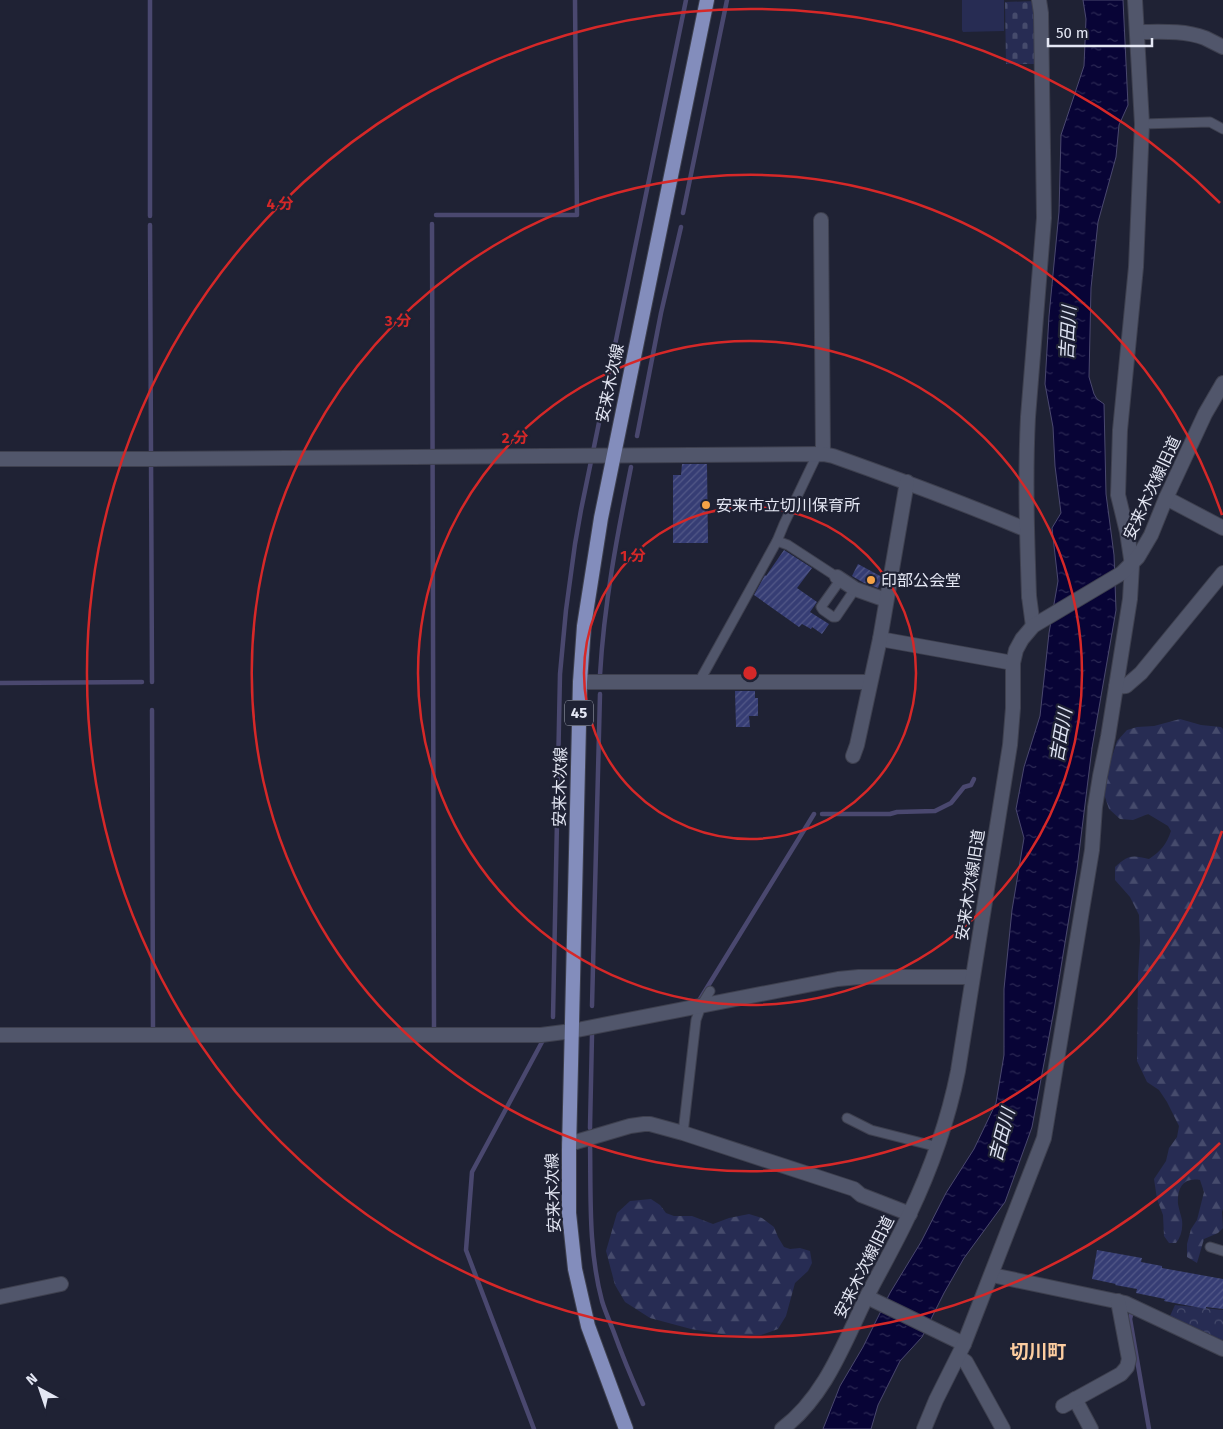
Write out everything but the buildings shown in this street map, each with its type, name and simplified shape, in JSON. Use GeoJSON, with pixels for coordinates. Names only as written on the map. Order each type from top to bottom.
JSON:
{"type":"FeatureCollection","features":[{"type":"Feature","properties":{"kind":"main road","name":"安来木次線"},"geometry":{"type":"LineString","coordinates":[[626,1429],[588,1326],[575,1269],[569,1213],[580,682],[584,626],[598,534],[707,0]]}},
{"type":"Feature","properties":{"kind":"street"},"geometry":{"type":"LineString","coordinates":[[1035,624],[1029,596],[1026,450],[1044,218],[1039,0]]}},
{"type":"Feature","properties":{"kind":"street"},"geometry":{"type":"LineString","coordinates":[[924,1429],[992,1275],[1044,1138],[1092,850],[1095,806],[1130,599],[1127,569],[1127,532],[1118,495],[1120,430],[1136,266],[1142,124],[1135,0]]}},
{"type":"Feature","properties":{"kind":"street"},"geometry":{"type":"LineString","coordinates":[[1137,32],[1188,34],[1204,38],[1223,47]]}},
{"type":"Feature","properties":{"kind":"street"},"geometry":{"type":"LineString","coordinates":[[819,453],[821,220]]}},
{"type":"Feature","properties":{"kind":"street","name":"安来木次線旧道"},"geometry":{"type":"LineString","coordinates":[[783,1429],[802,1412],[821,1386],[873,1299],[938,1147],[947,1120],[958,1071],[1010,744],[1013,708],[1013,663],[1016,650],[1035,624],[1127,569],[1144,549],[1205,414],[1223,383]]}},
{"type":"Feature","properties":{"kind":"street"},"geometry":{"type":"LineString","coordinates":[[0,459],[819,453],[833,456],[907,482],[1027,530]]}},
{"type":"Feature","properties":{"kind":"street"},"geometry":{"type":"LineString","coordinates":[[853,756],[880,639],[907,482]]}},
{"type":"Feature","properties":{"kind":"street"},"geometry":{"type":"LineString","coordinates":[[1166,498],[1223,528]]}},
{"type":"Feature","properties":{"kind":"street"},"geometry":{"type":"LineString","coordinates":[[839,578],[855,589],[886,600]]}},
{"type":"Feature","properties":{"kind":"street"},"geometry":{"type":"LineString","coordinates":[[1116,687],[1126,686],[1141,673],[1221,579]]}},
{"type":"Feature","properties":{"kind":"street"},"geometry":{"type":"LineString","coordinates":[[880,639],[1013,663]]}},
{"type":"Feature","properties":{"kind":"street"},"geometry":{"type":"LineString","coordinates":[[580,682],[869,682]]}},
{"type":"Feature","properties":{"kind":"street"},"geometry":{"type":"LineString","coordinates":[[0,1035],[532,1035],[572,1031],[821,981],[858,977],[972,977]]}},
{"type":"Feature","properties":{"kind":"street"},"geometry":{"type":"LineString","coordinates":[[569,1144],[630,1126],[644,1124],[683,1132],[854,1189],[861,1195],[910,1214]]}},
{"type":"Feature","properties":{"kind":"street"},"geometry":{"type":"LineString","coordinates":[[992,1275],[1124,1302],[1223,1349]]}},
{"type":"Feature","properties":{"kind":"street"},"geometry":{"type":"LineString","coordinates":[[0,1298],[61,1284]]}},
{"type":"Feature","properties":{"kind":"street"},"geometry":{"type":"LineString","coordinates":[[873,1299],[960,1347],[966,1362],[1003,1429]]}},
{"type":"Feature","properties":{"kind":"street"},"geometry":{"type":"LineString","coordinates":[[1063,1406],[1121,1374],[1127,1367],[1129,1359],[1118,1301]]}},
{"type":"Feature","properties":{"kind":"street"},"geometry":{"type":"LineString","coordinates":[[1075,1399],[1091,1429]]}},
{"type":"Feature","properties":{"kind":"lane"},"geometry":{"type":"LineString","coordinates":[[1142,124],[1210,122],[1223,129]]}},
{"type":"Feature","properties":{"kind":"lane"},"geometry":{"type":"LineString","coordinates":[[699,682],[777,541],[819,453]]}},
{"type":"Feature","properties":{"kind":"lane"},"geometry":{"type":"LineString","coordinates":[[777,541],[788,545],[839,578],[821,607],[833,617],[836,616],[855,589]]}},
{"type":"Feature","properties":{"kind":"lane"},"geometry":{"type":"LineString","coordinates":[[683,1132],[696,1020],[701,1006],[710,991]]}},
{"type":"Feature","properties":{"kind":"lane"},"geometry":{"type":"LineString","coordinates":[[847,1118],[871,1130],[938,1147]]}},
{"type":"Feature","properties":{"kind":"lane"},"geometry":{"type":"LineString","coordinates":[[1210,1247],[1223,1251]]}},
{"type":"Feature","properties":{"kind":"green space"},"geometry":{"type":"Polygon","coordinates":[[[962,0],[1004,0],[1004,31],[963,32],[962,0]]]}},
{"type":"Feature","properties":{"kind":"green space"},"geometry":{"type":"Polygon","coordinates":[[[1036,1],[1037,64],[1006,64],[1005,2],[1036,1]]]}},
{"type":"Feature","properties":{"kind":"green space"},"geometry":{"type":"Polygon","coordinates":[[[1180,719],[1223,729],[1223,1228],[1218,1233],[1204,1239],[1197,1263],[1187,1257],[1187,1244],[1191,1229],[1197,1220],[1204,1192],[1200,1180],[1189,1180],[1180,1189],[1178,1204],[1182,1227],[1178,1241],[1176,1243],[1169,1243],[1164,1236],[1163,1215],[1157,1199],[1154,1179],[1166,1161],[1169,1148],[1177,1137],[1179,1126],[1159,1090],[1147,1082],[1137,1061],[1139,915],[1130,897],[1115,880],[1115,867],[1130,857],[1149,859],[1163,847],[1171,831],[1168,826],[1148,814],[1133,820],[1120,819],[1109,809],[1103,791],[1117,741],[1127,730],[1137,727],[1154,726],[1180,719]]]}},
{"type":"Feature","properties":{"kind":"green space"},"geometry":{"type":"Polygon","coordinates":[[[651,1199],[660,1205],[666,1213],[674,1216],[692,1216],[713,1224],[749,1214],[762,1218],[774,1227],[784,1247],[810,1251],[812,1263],[808,1271],[795,1283],[786,1316],[778,1329],[761,1335],[733,1336],[691,1329],[650,1318],[625,1302],[615,1285],[606,1251],[617,1213],[630,1201],[651,1199]]]}},
{"type":"Feature","properties":{"kind":"green space"},"geometry":{"type":"Polygon","coordinates":[[[1175,1305],[1223,1310],[1223,1341],[1170,1316],[1175,1305]]]}},
{"type":"Feature","properties":{"kind":"water","name":"吉田川"},"geometry":{"type":"Polygon","coordinates":[[[1083,0],[1123,0],[1128,105],[1119,125],[1116,157],[1098,222],[1091,288],[1089,377],[1094,394],[1104,404],[1106,494],[1114,555],[1116,610],[1092,748],[1077,869],[1054,1010],[1032,1127],[1005,1202],[964,1258],[922,1337],[900,1361],[878,1405],[871,1429],[823,1429],[840,1386],[863,1347],[890,1293],[921,1242],[946,1193],[974,1149],[996,1103],[1004,1055],[1004,989],[1012,910],[1024,838],[1016,809],[1024,767],[1040,716],[1049,633],[1058,581],[1052,528],[1061,513],[1055,466],[1053,427],[1045,384],[1049,316],[1059,212],[1061,135],[1084,66],[1086,19],[1083,0]]]}},
{"type":"Feature","properties":{"kind":"waterway"},"geometry":{"type":"LineString","coordinates":[[150,0],[150,216]]}},
{"type":"Feature","properties":{"kind":"waterway"},"geometry":{"type":"LineString","coordinates":[[436,215],[577,215],[575,0]]}},
{"type":"Feature","properties":{"kind":"waterway"},"geometry":{"type":"LineString","coordinates":[[553,1017],[560,674],[566,610],[581,510],[686,0]]}},
{"type":"Feature","properties":{"kind":"waterway"},"geometry":{"type":"LineString","coordinates":[[683,213],[727,0]]}},
{"type":"Feature","properties":{"kind":"waterway"},"geometry":{"type":"LineString","coordinates":[[432,224],[434,1029]]}},
{"type":"Feature","properties":{"kind":"waterway"},"geometry":{"type":"LineString","coordinates":[[150,225],[152,682]]}},
{"type":"Feature","properties":{"kind":"waterway"},"geometry":{"type":"LineString","coordinates":[[637,436],[661,313],[681,227]]}},
{"type":"Feature","properties":{"kind":"waterway"},"geometry":{"type":"LineString","coordinates":[[600,675],[608,596],[631,467]]}},
{"type":"Feature","properties":{"kind":"waterway"},"geometry":{"type":"LineString","coordinates":[[0,683],[142,682]]}},
{"type":"Feature","properties":{"kind":"waterway"},"geometry":{"type":"LineString","coordinates":[[592,1006],[600,694]]}},
{"type":"Feature","properties":{"kind":"waterway"},"geometry":{"type":"LineString","coordinates":[[152,710],[153,1029]]}},
{"type":"Feature","properties":{"kind":"waterway"},"geometry":{"type":"LineString","coordinates":[[822,814],[890,814],[897,812],[935,811],[951,803],[964,787],[971,785],[974,779]]}},
{"type":"Feature","properties":{"kind":"waterway"},"geometry":{"type":"LineString","coordinates":[[700,999],[814,814]]}},
{"type":"Feature","properties":{"kind":"waterway"},"geometry":{"type":"LineString","coordinates":[[590,1128],[592,1035]]}},
{"type":"Feature","properties":{"kind":"waterway"},"geometry":{"type":"LineString","coordinates":[[534,1429],[466,1250],[472,1172],[542,1042]]}},
{"type":"Feature","properties":{"kind":"waterway"},"geometry":{"type":"LineString","coordinates":[[590,1141],[591,1221],[594,1262],[602,1301],[643,1404]]}},
{"type":"Feature","properties":{"kind":"waterway"},"geometry":{"type":"LineString","coordinates":[[1131,1315],[1130,1319],[1149,1429]]}},
{"type":"Feature","properties":{"kind":"place","name":"安来市立切川保育所"},"geometry":{"type":"Point","coordinates":[706,505]}},
{"type":"Feature","properties":{"kind":"place","name":"印部公会堂"},"geometry":{"type":"Point","coordinates":[871,580]}},
{"type":"Feature","properties":{"kind":"district","name":"切川町"},"geometry":{"type":"Point","coordinates":[1038,1351]}}]}
